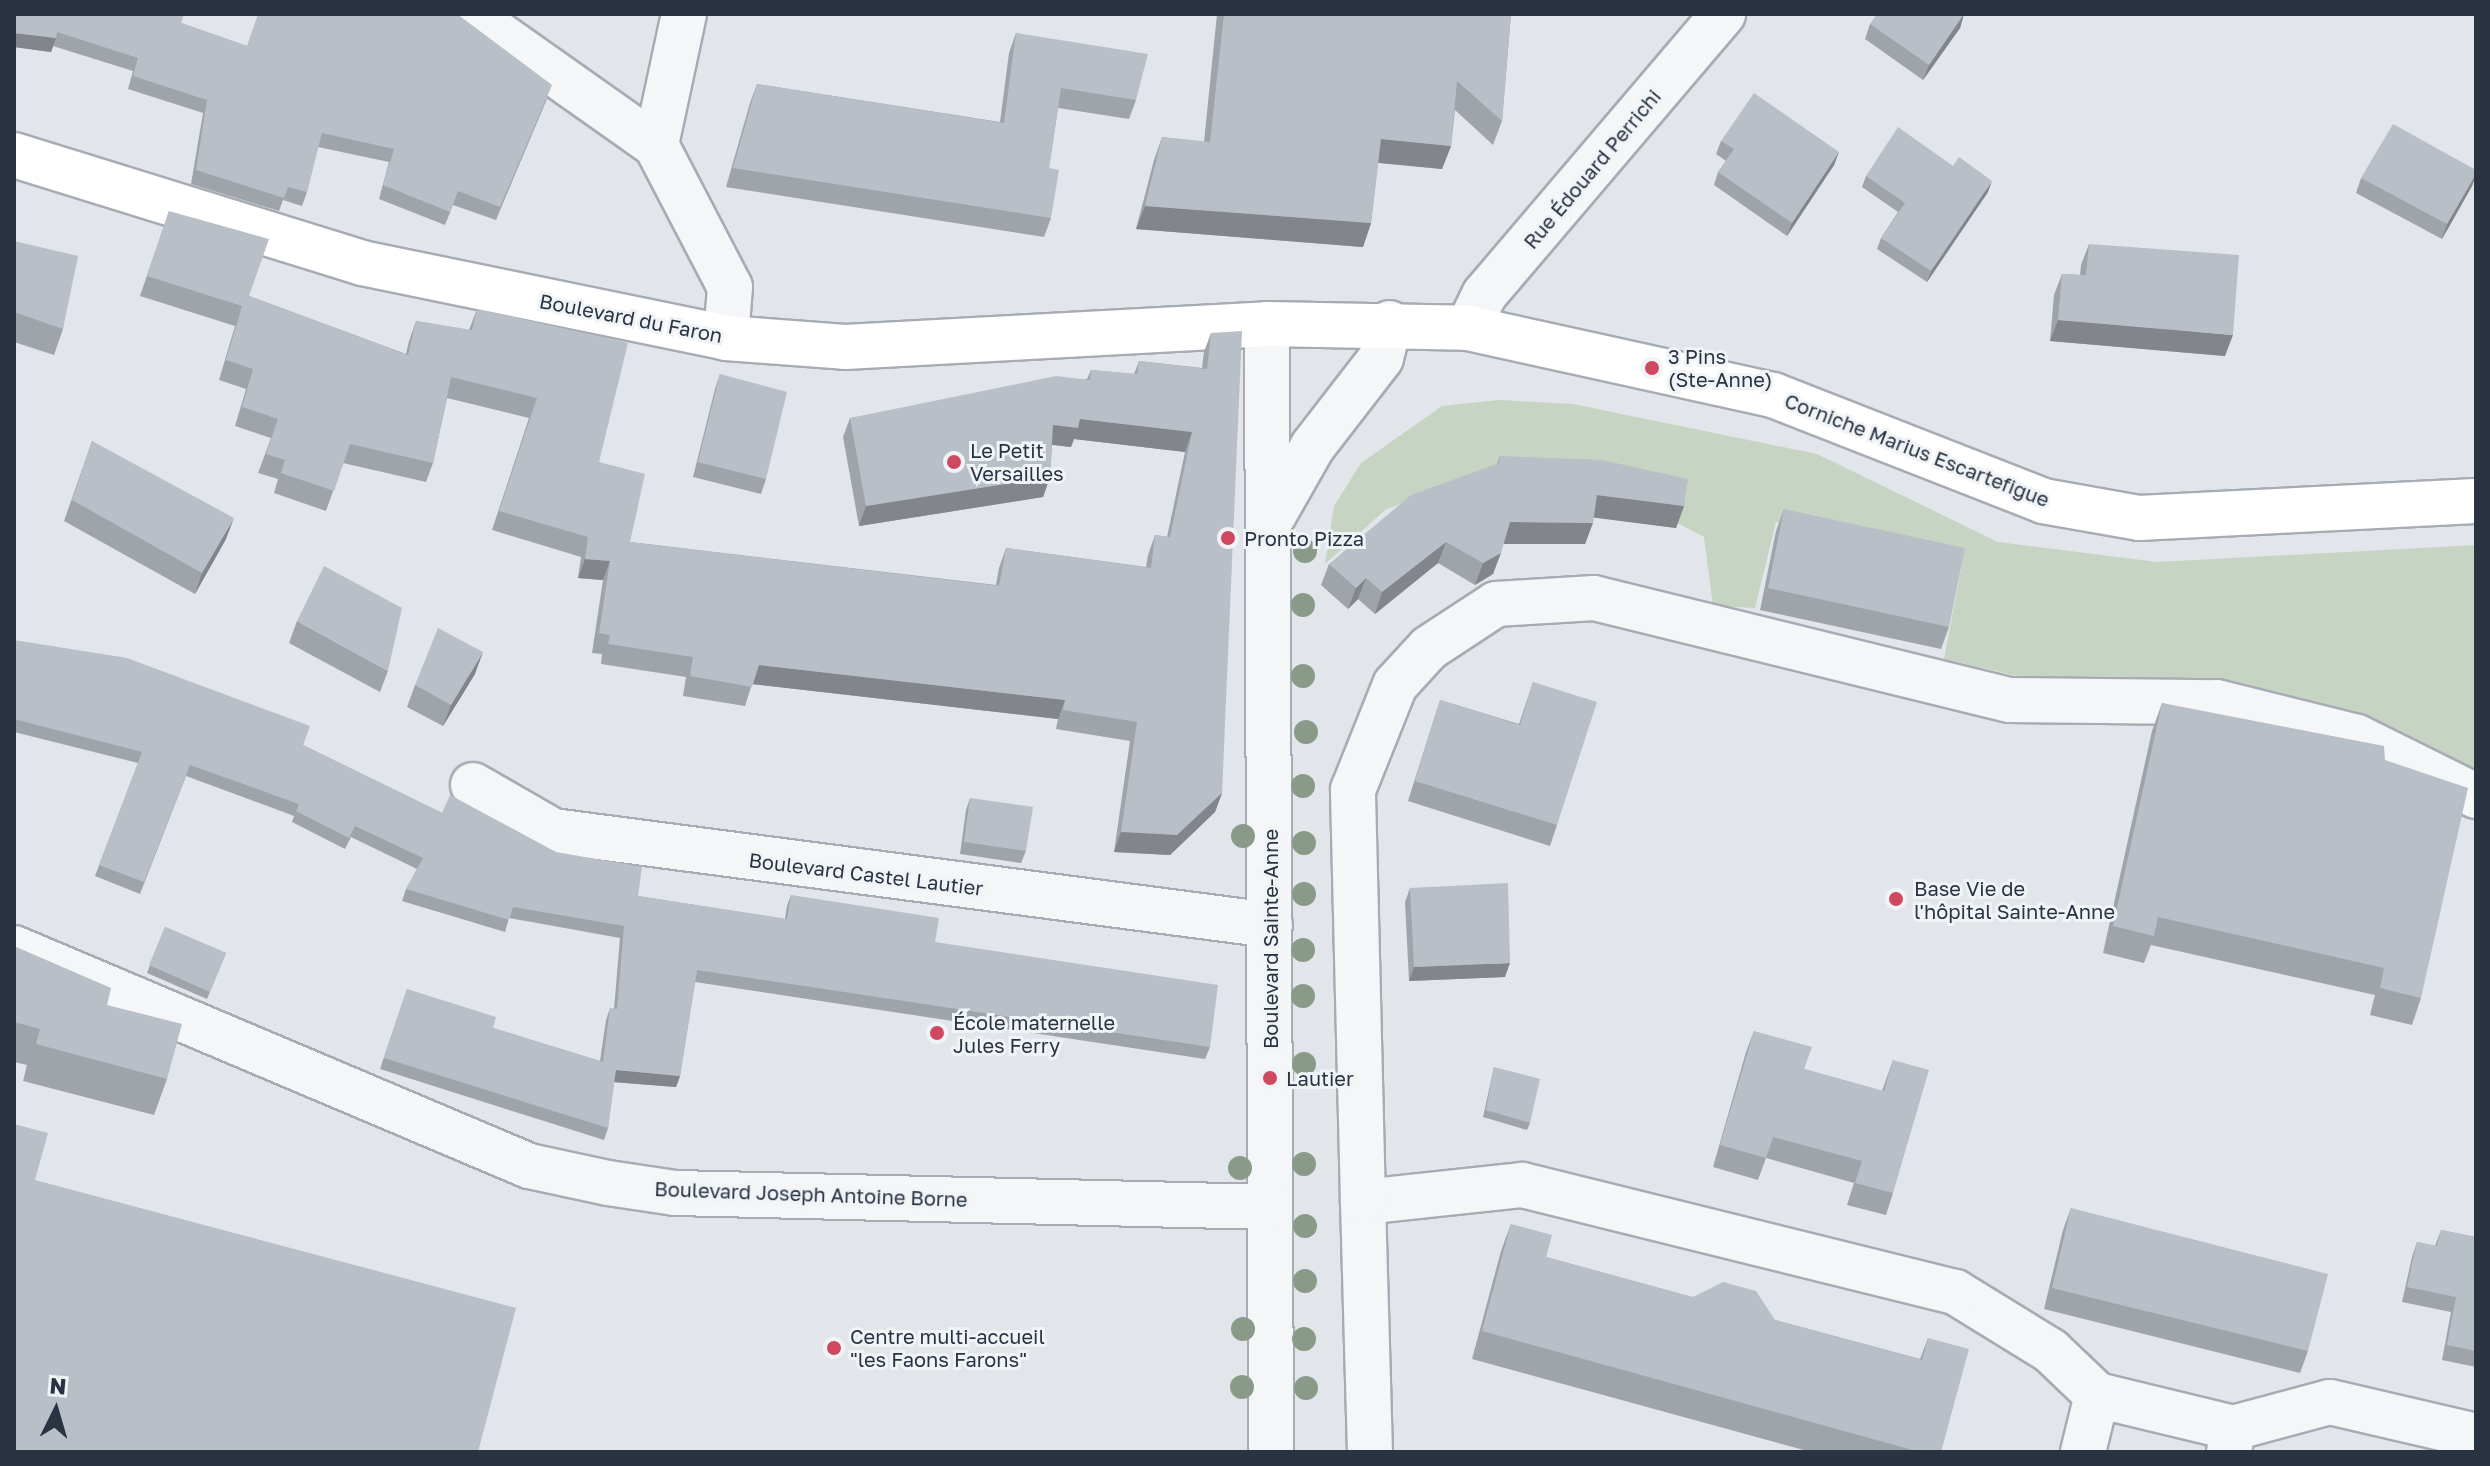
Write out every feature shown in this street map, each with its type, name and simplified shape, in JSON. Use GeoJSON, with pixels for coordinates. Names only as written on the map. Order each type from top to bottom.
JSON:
{"type":"FeatureCollection","features":[{"type":"Feature","properties":{"kind":"main road","name":"Boulevard du Faron"},"geometry":{"type":"LineString","coordinates":[[14,155],[362,263],[726,338],[845,347],[1267,324]]}},
{"type":"Feature","properties":{"kind":"main road","name":"Corniche Marius Escartefigue"},"geometry":{"type":"LineString","coordinates":[[1267,324],[1390,323],[1468,328],[1773,395],[2043,501],[2139,518],[2476,501]]}},
{"type":"Feature","properties":{"kind":"street"},"geometry":{"type":"LineString","coordinates":[[470,14],[656,145],[730,287],[726,338]]}},
{"type":"Feature","properties":{"kind":"street"},"geometry":{"type":"LineString","coordinates":[[656,145],[684,14]]}},
{"type":"Feature","properties":{"kind":"street","name":"Rue Édouard Perrichi"},"geometry":{"type":"LineString","coordinates":[[1468,328],[1484,295],[1723,14]]}},
{"type":"Feature","properties":{"kind":"street","name":"Boulevard Sainte-Anne"},"geometry":{"type":"LineString","coordinates":[[1270,522],[1313,446],[1381,358],[1390,323]]}},
{"type":"Feature","properties":{"kind":"street","name":"Boulevard Sainte-Anne"},"geometry":{"type":"LineString","coordinates":[[1267,324],[1271,1452]]}},
{"type":"Feature","properties":{"kind":"street"},"geometry":{"type":"LineString","coordinates":[[1370,1452],[1353,790],[1395,685],[1429,648],[1496,604],[1594,598],[2010,700],[2217,702],[2357,737],[2476,796]]}},
{"type":"Feature","properties":{"kind":"street","name":"Boulevard Castel Lautier"},"geometry":{"type":"LineString","coordinates":[[473,785],[553,831],[1270,925]]}},
{"type":"Feature","properties":{"kind":"street","name":"Boulevard Joseph Antoine Borne"},"geometry":{"type":"LineString","coordinates":[[14,948],[529,1166],[608,1183],[675,1193],[1270,1207]]}},
{"type":"Feature","properties":{"kind":"street"},"geometry":{"type":"LineString","coordinates":[[1363,1202],[1522,1185],[1955,1292],[2051,1351],[2097,1395],[2231,1440],[2330,1402],[2476,1436]]}},
{"type":"Feature","properties":{"kind":"street"},"geometry":{"type":"LineString","coordinates":[[2083,1452],[2097,1395]]}},
{"type":"Feature","properties":{"kind":"green space"},"geometry":{"type":"Polygon","coordinates":[[[1499,400],[1573,404],[1817,454],[1998,542],[2157,562],[2476,545],[2476,781],[1944,659],[1962,564],[1776,522],[1755,608],[1713,606],[1704,537],[1649,508],[1472,475],[1385,510],[1325,564],[1334,506],[1361,463],[1442,406],[1499,400]]]}},
{"type":"Feature","properties":{"kind":"building"},"geometry":{"type":"Polygon","coordinates":[[[14,14],[184,14],[181,23],[247,46],[258,14],[457,14],[552,85],[500,207],[458,191],[450,212],[383,185],[394,149],[322,133],[307,192],[288,187],[284,198],[196,170],[207,100],[133,76],[138,58],[57,32],[56,38],[14,33],[14,14]]]}},
{"type":"Feature","properties":{"kind":"building"},"geometry":{"type":"Polygon","coordinates":[[[1224,14],[1511,14],[1502,121],[1457,81],[1451,146],[1381,139],[1371,223],[1145,206],[1162,137],[1210,142],[1224,14]]]}},
{"type":"Feature","properties":{"kind":"building"},"geometry":{"type":"Polygon","coordinates":[[[1877,14],[1964,14],[1929,65],[1870,24],[1877,14]]]}},
{"type":"Feature","properties":{"kind":"building"},"geometry":{"type":"Polygon","coordinates":[[[1016,33],[1148,54],[1136,100],[1061,88],[1049,168],[1059,170],[1051,218],[733,168],[757,84],[1004,123],[1016,33]]]}},
{"type":"Feature","properties":{"kind":"building"},"geometry":{"type":"Polygon","coordinates":[[[1754,93],[1839,152],[1792,223],[1718,172],[1734,149],[1721,141],[1754,93]]]}},
{"type":"Feature","properties":{"kind":"building"},"geometry":{"type":"Polygon","coordinates":[[[2393,124],[2476,170],[2447,224],[2361,178],[2393,124]]]}},
{"type":"Feature","properties":{"kind":"building"},"geometry":{"type":"Polygon","coordinates":[[[1898,127],[1953,166],[1959,157],[1992,181],[1931,271],[1881,238],[1905,203],[1866,176],[1898,127]]]}},
{"type":"Feature","properties":{"kind":"building"},"geometry":{"type":"Polygon","coordinates":[[[169,211],[269,239],[249,296],[408,355],[416,321],[472,330],[477,309],[628,343],[599,462],[645,474],[630,542],[999,586],[1006,548],[1151,568],[1155,535],[1170,537],[1192,432],[1080,419],[1078,428],[1053,425],[1050,477],[866,506],[850,418],[1056,376],[1090,380],[1091,370],[1137,374],[1139,361],[1207,369],[1211,333],[1242,331],[1222,793],[1177,835],[1121,832],[1137,722],[1063,710],[1065,700],[759,665],[752,687],[690,676],[693,657],[608,644],[610,635],[599,633],[610,561],[585,559],[588,537],[499,511],[537,398],[451,377],[433,463],[350,444],[334,491],[281,473],[285,460],[266,454],[278,419],[242,407],[253,369],[226,360],[242,306],[147,276],[169,211]]]}},
{"type":"Feature","properties":{"kind":"building"},"geometry":{"type":"Polygon","coordinates":[[[14,241],[78,256],[63,329],[14,312],[14,241]]]}},
{"type":"Feature","properties":{"kind":"building"},"geometry":{"type":"Polygon","coordinates":[[[2089,244],[2239,255],[2233,335],[2058,320],[2062,274],[2086,275],[2089,244]]]}},
{"type":"Feature","properties":{"kind":"building"},"geometry":{"type":"Polygon","coordinates":[[[720,374],[787,392],[766,479],[698,462],[720,374]]]}},
{"type":"Feature","properties":{"kind":"building"},"geometry":{"type":"Polygon","coordinates":[[[92,441],[234,518],[202,573],[72,500],[92,441]]]}},
{"type":"Feature","properties":{"kind":"building"},"geometry":{"type":"Polygon","coordinates":[[[1500,456],[1602,460],[1688,479],[1684,506],[1597,495],[1593,523],[1510,522],[1501,553],[1483,563],[1446,542],[1382,592],[1366,578],[1356,588],[1329,564],[1411,495],[1499,463],[1500,456]]]}},
{"type":"Feature","properties":{"kind":"building"},"geometry":{"type":"Polygon","coordinates":[[[1784,509],[1965,548],[1949,627],[1768,588],[1784,509]]]}},
{"type":"Feature","properties":{"kind":"building"},"geometry":{"type":"Polygon","coordinates":[[[324,566],[402,608],[388,671],[297,621],[324,566]]]}},
{"type":"Feature","properties":{"kind":"building"},"geometry":{"type":"Polygon","coordinates":[[[438,628],[483,652],[451,705],[415,685],[438,628]]]}},
{"type":"Feature","properties":{"kind":"building"},"geometry":{"type":"Polygon","coordinates":[[[14,640],[127,658],[310,726],[303,745],[442,813],[450,795],[556,852],[642,867],[638,896],[787,919],[791,895],[939,918],[935,942],[1218,985],[1210,1047],[697,970],[680,1076],[616,1070],[608,1128],[384,1058],[407,989],[496,1017],[493,1028],[603,1062],[610,1008],[617,1009],[624,926],[513,907],[509,920],[406,889],[423,858],[355,826],[349,838],[296,811],[299,804],[190,765],[144,882],[99,865],[142,752],[14,719],[14,640]]]}},
{"type":"Feature","properties":{"kind":"building"},"geometry":{"type":"Polygon","coordinates":[[[1533,682],[1597,702],[1557,825],[1415,781],[1440,700],[1520,725],[1533,682]]]}},
{"type":"Feature","properties":{"kind":"building"},"geometry":{"type":"Polygon","coordinates":[[[2162,703],[2384,746],[2385,760],[2468,788],[2421,998],[2380,988],[2384,968],[2158,917],[2154,936],[2113,926],[2162,703]]]}},
{"type":"Feature","properties":{"kind":"building"},"geometry":{"type":"Polygon","coordinates":[[[970,798],[1033,807],[1026,851],[964,842],[970,798]]]}},
{"type":"Feature","properties":{"kind":"building"},"geometry":{"type":"Polygon","coordinates":[[[1508,883],[1510,963],[1414,967],[1410,888],[1508,883]]]}},
{"type":"Feature","properties":{"kind":"building"},"geometry":{"type":"Polygon","coordinates":[[[165,927],[226,953],[210,992],[149,965],[165,927]]]}},
{"type":"Feature","properties":{"kind":"building"},"geometry":{"type":"Polygon","coordinates":[[[14,946],[111,988],[107,1005],[182,1024],[167,1079],[36,1044],[40,1029],[14,1022],[14,946]]]}},
{"type":"Feature","properties":{"kind":"building"},"geometry":{"type":"Polygon","coordinates":[[[1754,1031],[1812,1047],[1804,1069],[1884,1091],[1893,1060],[1929,1070],[1893,1193],[1855,1183],[1862,1161],[1773,1137],[1766,1158],[1720,1145],[1754,1031]]]}},
{"type":"Feature","properties":{"kind":"building"},"geometry":{"type":"Polygon","coordinates":[[[1494,1067],[1540,1079],[1530,1123],[1486,1110],[1494,1067]]]}},
{"type":"Feature","properties":{"kind":"building"},"geometry":{"type":"Polygon","coordinates":[[[14,1124],[48,1133],[35,1180],[516,1308],[478,1452],[14,1452],[14,1124]]]}},
{"type":"Feature","properties":{"kind":"building"},"geometry":{"type":"Polygon","coordinates":[[[2071,1208],[2328,1274],[2308,1351],[2052,1288],[2071,1208]]]}},
{"type":"Feature","properties":{"kind":"building"},"geometry":{"type":"Polygon","coordinates":[[[1511,1224],[1552,1235],[1546,1257],[1693,1297],[1723,1282],[1756,1291],[1775,1320],[1922,1360],[1928,1338],[1969,1349],[1941,1452],[1920,1452],[1482,1331],[1511,1224]]]}},
{"type":"Feature","properties":{"kind":"building"},"geometry":{"type":"Polygon","coordinates":[[[2441,1230],[2476,1237],[2476,1351],[2447,1345],[2456,1297],[2407,1287],[2417,1242],[2437,1246],[2441,1230]]]}},
{"type":"Feature","properties":{"kind":"place","name":"3 Pins (Ste-Anne)"},"geometry":{"type":"Point","coordinates":[1652,368]}},
{"type":"Feature","properties":{"kind":"place","name":"Le Petit Versailles"},"geometry":{"type":"Point","coordinates":[954,462]}},
{"type":"Feature","properties":{"kind":"place","name":"Pronto Pizza"},"geometry":{"type":"Point","coordinates":[1228,538]}},
{"type":"Feature","properties":{"kind":"place","name":"Base Vie de l'hôpital Sainte-Anne"},"geometry":{"type":"Point","coordinates":[1896,899]}},
{"type":"Feature","properties":{"kind":"place","name":"École maternelle Jules Ferry"},"geometry":{"type":"Point","coordinates":[937,1033]}},
{"type":"Feature","properties":{"kind":"place","name":"Lautier"},"geometry":{"type":"Point","coordinates":[1270,1078]}},
{"type":"Feature","properties":{"kind":"place","name":"Centre multi-accueil \"les Faons Farons\""},"geometry":{"type":"Point","coordinates":[834,1348]}}]}
